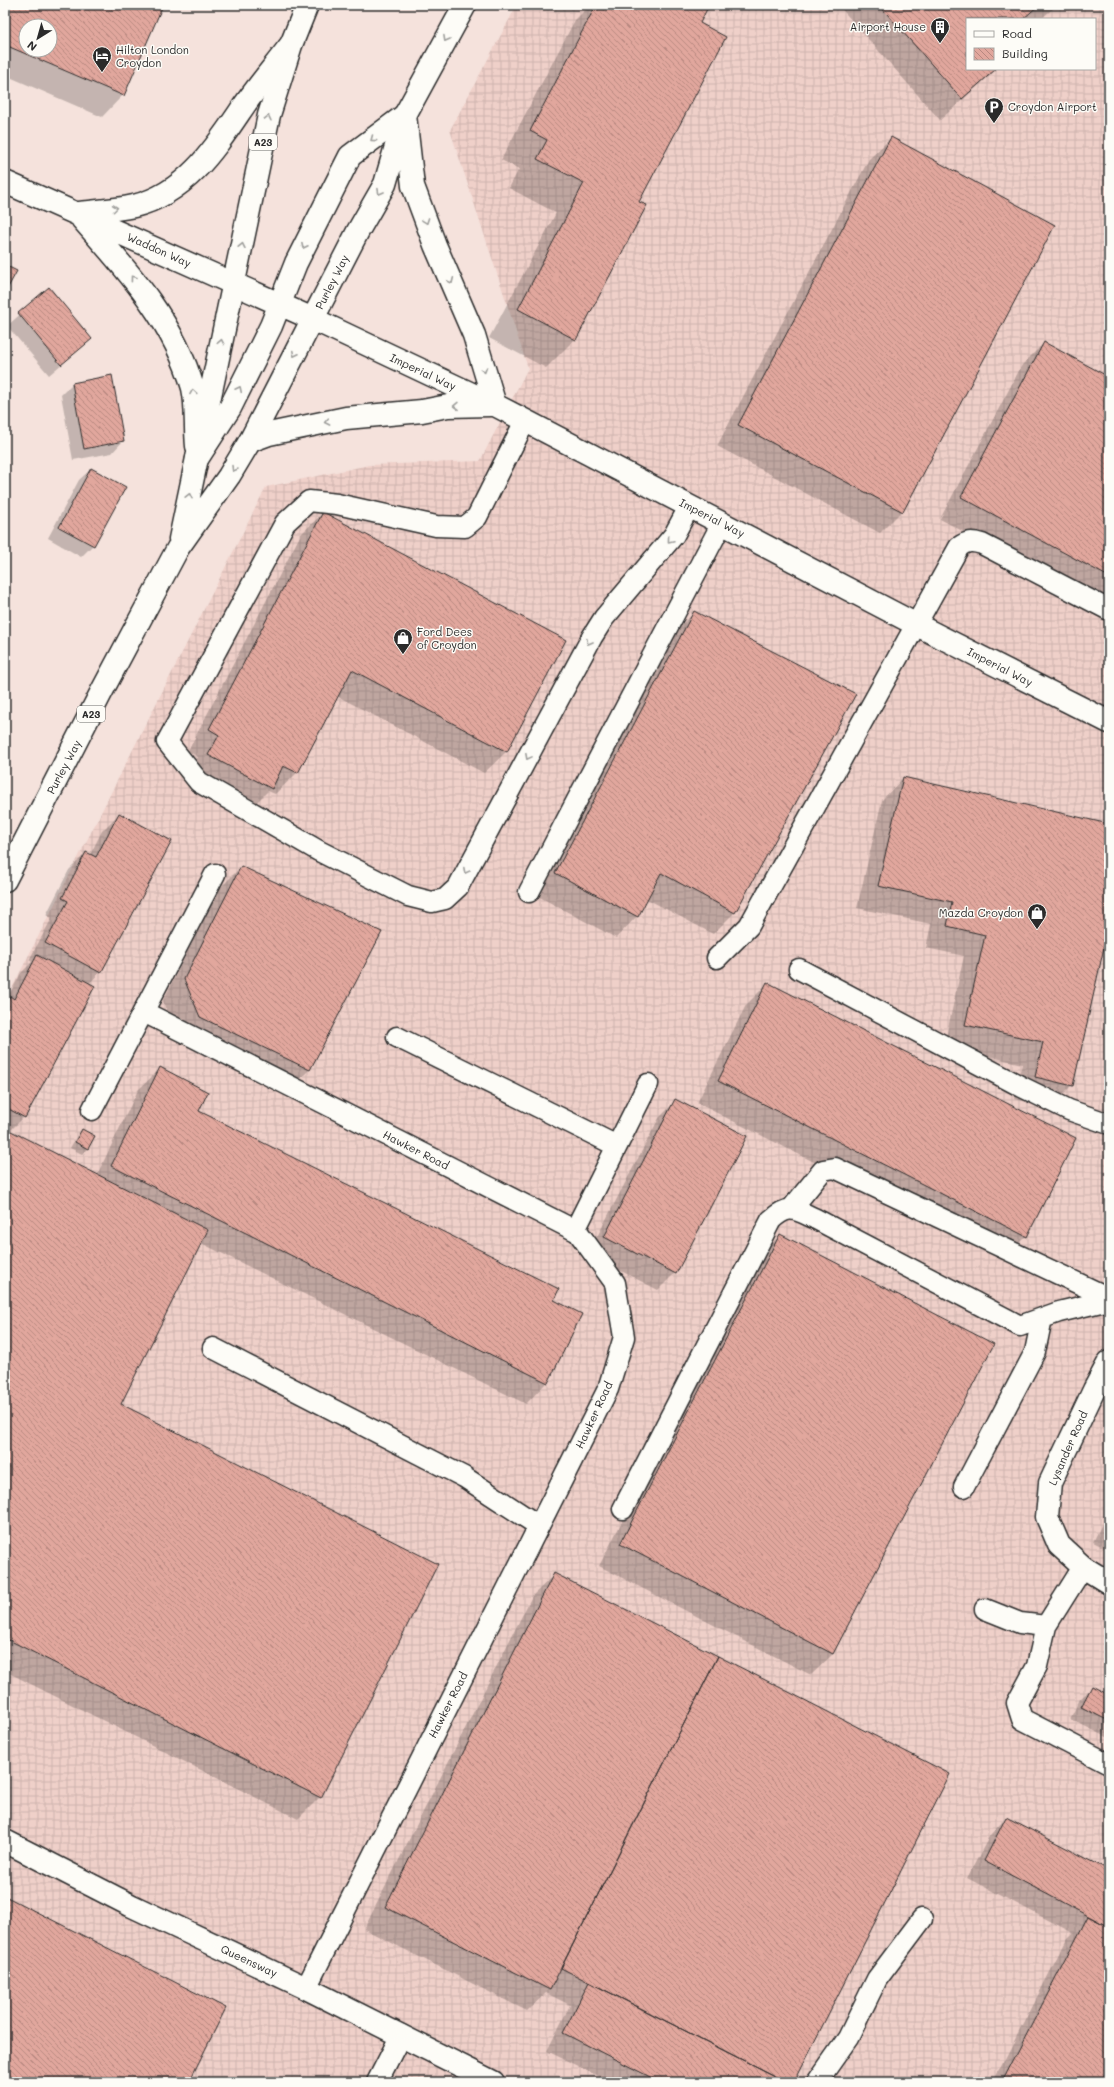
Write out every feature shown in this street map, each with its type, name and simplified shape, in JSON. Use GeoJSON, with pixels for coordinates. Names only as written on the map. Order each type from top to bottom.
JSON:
{"type":"FeatureCollection","features":[{"type":"Feature","properties":{"kind":"main road","name":"Purley Way"},"geometry":{"type":"LineString","coordinates":[[178,548],[198,459],[269,115],[291,45],[307,5]]}},
{"type":"Feature","properties":{"kind":"main road","name":"Purley Way"},"geometry":{"type":"LineString","coordinates":[[5,880],[103,689],[178,548],[230,476],[250,441],[385,184],[405,115],[465,5]]}},
{"type":"Feature","properties":{"kind":"main road"},"geometry":{"type":"LineString","coordinates":[[77,213],[135,206],[161,196],[190,177],[205,161],[225,135],[241,110],[291,45]]}},
{"type":"Feature","properties":{"kind":"main road"},"geometry":{"type":"LineString","coordinates":[[198,459],[230,408],[271,326],[296,263],[350,156],[405,115]]}},
{"type":"Feature","properties":{"kind":"main road"},"geometry":{"type":"LineString","coordinates":[[250,441],[269,434],[346,418],[422,411],[448,406],[495,405],[474,335],[435,246],[413,186],[405,115]]}},
{"type":"Feature","properties":{"kind":"main road","name":"Waddon Way"},"geometry":{"type":"LineString","coordinates":[[5,182],[313,320]]}},
{"type":"Feature","properties":{"kind":"main road"},"geometry":{"type":"LineString","coordinates":[[77,213],[133,276],[171,336],[183,361],[193,390],[198,459]]}},
{"type":"Feature","properties":{"kind":"main road","name":"Imperial Way"},"geometry":{"type":"LineString","coordinates":[[313,320],[495,405],[915,624],[1109,722]]}},
{"type":"Feature","properties":{"kind":"main road","name":"Lysander Road"},"geometry":{"type":"LineString","coordinates":[[1109,1362],[1050,1482],[1047,1517],[1059,1546],[1083,1567],[1109,1583]]}},
{"type":"Feature","properties":{"kind":"main road","name":"Queensway"},"geometry":{"type":"LineString","coordinates":[[5,1841],[132,1906],[306,1988],[493,2082]]}},
{"type":"Feature","properties":{"kind":"lane"},"geometry":{"type":"LineString","coordinates":[[525,421],[477,517],[465,526],[436,526],[337,504],[309,501],[285,523],[167,742],[199,782],[318,851],[408,896],[432,902],[445,899],[458,887],[592,637],[604,618],[674,535],[689,507]]}},
{"type":"Feature","properties":{"kind":"lane"},"geometry":{"type":"LineString","coordinates":[[529,892],[722,523]]}},
{"type":"Feature","properties":{"kind":"lane"},"geometry":{"type":"LineString","coordinates":[[717,958],[749,926],[959,547],[972,541],[982,544],[1109,610]]}},
{"type":"Feature","properties":{"kind":"lane"},"geometry":{"type":"LineString","coordinates":[[92,1110],[215,874]]}},
{"type":"Feature","properties":{"kind":"lane"},"geometry":{"type":"LineString","coordinates":[[799,969],[1022,1087],[1069,1110],[1109,1124]]}},
{"type":"Feature","properties":{"kind":"lane","name":"Hawker Road"},"geometry":{"type":"LineString","coordinates":[[144,1012],[578,1232],[615,1283],[624,1337],[608,1389],[306,1988]]}},
{"type":"Feature","properties":{"kind":"lane"},"geometry":{"type":"LineString","coordinates":[[397,1037],[617,1146]]}},
{"type":"Feature","properties":{"kind":"lane"},"geometry":{"type":"LineString","coordinates":[[575,1230],[648,1084]]}},
{"type":"Feature","properties":{"kind":"lane"},"geometry":{"type":"LineString","coordinates":[[623,1510],[772,1220],[781,1211],[792,1208],[823,1170],[835,1168],[1109,1299]]}},
{"type":"Feature","properties":{"kind":"lane"},"geometry":{"type":"LineString","coordinates":[[792,1208],[814,1218],[1020,1326],[1042,1318],[1109,1299]]}},
{"type":"Feature","properties":{"kind":"lane"},"geometry":{"type":"LineString","coordinates":[[964,1487],[1035,1352],[1042,1318]]}},
{"type":"Feature","properties":{"kind":"lane"},"geometry":{"type":"LineString","coordinates":[[213,1348],[464,1477],[539,1526]]}},
{"type":"Feature","properties":{"kind":"lane"},"geometry":{"type":"LineString","coordinates":[[1083,1567],[1046,1626],[1037,1666],[1017,1704],[1022,1719],[1109,1764]]}},
{"type":"Feature","properties":{"kind":"lane"},"geometry":{"type":"LineString","coordinates":[[985,1609],[1020,1623],[1046,1626]]}},
{"type":"Feature","properties":{"kind":"lane"},"geometry":{"type":"LineString","coordinates":[[817,2082],[848,2038],[878,1979],[922,1919]]}},
{"type":"Feature","properties":{"kind":"lane"},"geometry":{"type":"LineString","coordinates":[[377,2082],[401,2035]]}},
{"type":"Feature","properties":{"kind":"shaded area"},"geometry":{"type":"Polygon","coordinates":[[[517,5],[1109,5],[1109,2082],[5,2082],[5,1002],[266,487],[369,465],[480,461],[528,368],[450,130],[517,5]]]}},
{"type":"Feature","properties":{"kind":"building","name":"Hilton London Croydon"},"geometry":{"type":"Polygon","coordinates":[[[5,5],[163,5],[124,96],[35,58],[58,58],[58,18],[18,18],[18,51],[5,45],[5,5]]]}},
{"type":"Feature","properties":{"kind":"building"},"geometry":{"type":"Polygon","coordinates":[[[596,5],[700,5],[707,9],[700,23],[726,37],[639,202],[647,205],[576,340],[518,309],[584,183],[537,159],[547,140],[530,131],[596,5]]]}},
{"type":"Feature","properties":{"kind":"building","name":"Airport House"},"geometry":{"type":"Polygon","coordinates":[[[879,5],[1039,5],[1024,18],[966,18],[966,70],[995,70],[962,99],[879,5]]]}},
{"type":"Feature","properties":{"kind":"building"},"geometry":{"type":"Polygon","coordinates":[[[891,137],[1055,225],[903,512],[738,425],[891,137]]]}},
{"type":"Feature","properties":{"kind":"building"},"geometry":{"type":"Polygon","coordinates":[[[5,265],[17,271],[5,293],[5,265]]]}},
{"type":"Feature","properties":{"kind":"building"},"geometry":{"type":"Polygon","coordinates":[[[49,287],[92,339],[61,365],[18,313],[49,287]]]}},
{"type":"Feature","properties":{"kind":"building"},"geometry":{"type":"Polygon","coordinates":[[[1044,342],[1109,377],[1109,577],[961,497],[1044,342]]]}},
{"type":"Feature","properties":{"kind":"building"},"geometry":{"type":"Polygon","coordinates":[[[112,375],[124,441],[84,449],[72,383],[112,375]]]}},
{"type":"Feature","properties":{"kind":"building"},"geometry":{"type":"Polygon","coordinates":[[[91,468],[126,487],[94,546],[59,527],[91,468]]]}},
{"type":"Feature","properties":{"kind":"building","name":"Ford Dees of Croydon"},"geometry":{"type":"Polygon","coordinates":[[[323,512],[566,640],[507,752],[352,670],[298,773],[283,766],[272,789],[208,755],[219,735],[209,729],[323,512]]]}},
{"type":"Feature","properties":{"kind":"building"},"geometry":{"type":"Polygon","coordinates":[[[694,611],[856,694],[735,913],[661,873],[638,917],[555,873],[694,611]]]}},
{"type":"Feature","properties":{"kind":"building","name":"Mazda Croydon"},"geometry":{"type":"Polygon","coordinates":[[[903,777],[1109,824],[1109,925],[1073,1086],[1035,1077],[1043,1042],[965,1025],[985,935],[947,926],[952,902],[878,886],[903,777]]]}},
{"type":"Feature","properties":{"kind":"building"},"geometry":{"type":"Polygon","coordinates":[[[119,813],[172,841],[101,973],[45,943],[68,901],[62,898],[86,852],[96,857],[119,813]]]}},
{"type":"Feature","properties":{"kind":"building"},"geometry":{"type":"Polygon","coordinates":[[[241,866],[382,932],[310,1070],[200,1017],[184,979],[241,866]]]}},
{"type":"Feature","properties":{"kind":"building"},"geometry":{"type":"Polygon","coordinates":[[[37,955],[95,986],[25,1118],[5,1107],[5,1005],[10,996],[14,999],[37,955]]]}},
{"type":"Feature","properties":{"kind":"building"},"geometry":{"type":"Polygon","coordinates":[[[767,982],[1076,1138],[1027,1237],[718,1081],[767,982]]]}},
{"type":"Feature","properties":{"kind":"building"},"geometry":{"type":"Polygon","coordinates":[[[160,1067],[208,1092],[199,1111],[559,1289],[554,1300],[582,1314],[548,1383],[111,1166],[160,1067]]]}},
{"type":"Feature","properties":{"kind":"building"},"geometry":{"type":"Polygon","coordinates":[[[675,1099],[747,1136],[676,1274],[604,1237],[675,1099]]]}},
{"type":"Feature","properties":{"kind":"building"},"geometry":{"type":"Polygon","coordinates":[[[5,1128],[208,1230],[121,1404],[438,1564],[321,1798],[5,1638],[5,1128]]]}},
{"type":"Feature","properties":{"kind":"building"},"geometry":{"type":"Polygon","coordinates":[[[82,1129],[95,1136],[88,1149],[75,1142],[82,1129]]]}},
{"type":"Feature","properties":{"kind":"building"},"geometry":{"type":"Polygon","coordinates":[[[780,1234],[994,1344],[833,1654],[620,1544],[780,1234]]]}},
{"type":"Feature","properties":{"kind":"building"},"geometry":{"type":"Polygon","coordinates":[[[554,1573],[718,1656],[550,1990],[385,1907],[554,1573]]]}},
{"type":"Feature","properties":{"kind":"building"},"geometry":{"type":"Polygon","coordinates":[[[718,1656],[950,1774],[794,2082],[786,2082],[561,1968],[718,1656]]]}},
{"type":"Feature","properties":{"kind":"building"},"geometry":{"type":"Polygon","coordinates":[[[1092,1686],[1109,1695],[1109,1721],[1081,1707],[1092,1686]]]}},
{"type":"Feature","properties":{"kind":"building"},"geometry":{"type":"Polygon","coordinates":[[[1006,1817],[1109,1870],[1109,1927],[984,1861],[1006,1817]]]}},
{"type":"Feature","properties":{"kind":"building"},"geometry":{"type":"Polygon","coordinates":[[[5,1896],[226,2008],[189,2082],[5,2082],[5,1896]]]}},
{"type":"Feature","properties":{"kind":"building"},"geometry":{"type":"Polygon","coordinates":[[[1088,1916],[1109,1927],[1109,2082],[1002,2082],[1088,1916]]]}},
{"type":"Feature","properties":{"kind":"building"},"geometry":{"type":"Polygon","coordinates":[[[589,1982],[786,2082],[660,2082],[563,2033],[589,1982]]]}},
{"type":"Feature","properties":{"kind":"place","name":"Airport House"},"geometry":{"type":"Point","coordinates":[940,44]}},
{"type":"Feature","properties":{"kind":"place","name":"Hilton London Croydon"},"geometry":{"type":"Point","coordinates":[102,73]}},
{"type":"Feature","properties":{"kind":"place","name":"Croydon Airport"},"geometry":{"type":"Point","coordinates":[994,124]}},
{"type":"Feature","properties":{"kind":"place","name":"Ford Dees of Croydon"},"geometry":{"type":"Point","coordinates":[403,655]}},
{"type":"Feature","properties":{"kind":"place","name":"Mazda Croydon"},"geometry":{"type":"Point","coordinates":[1037,930]}}]}
